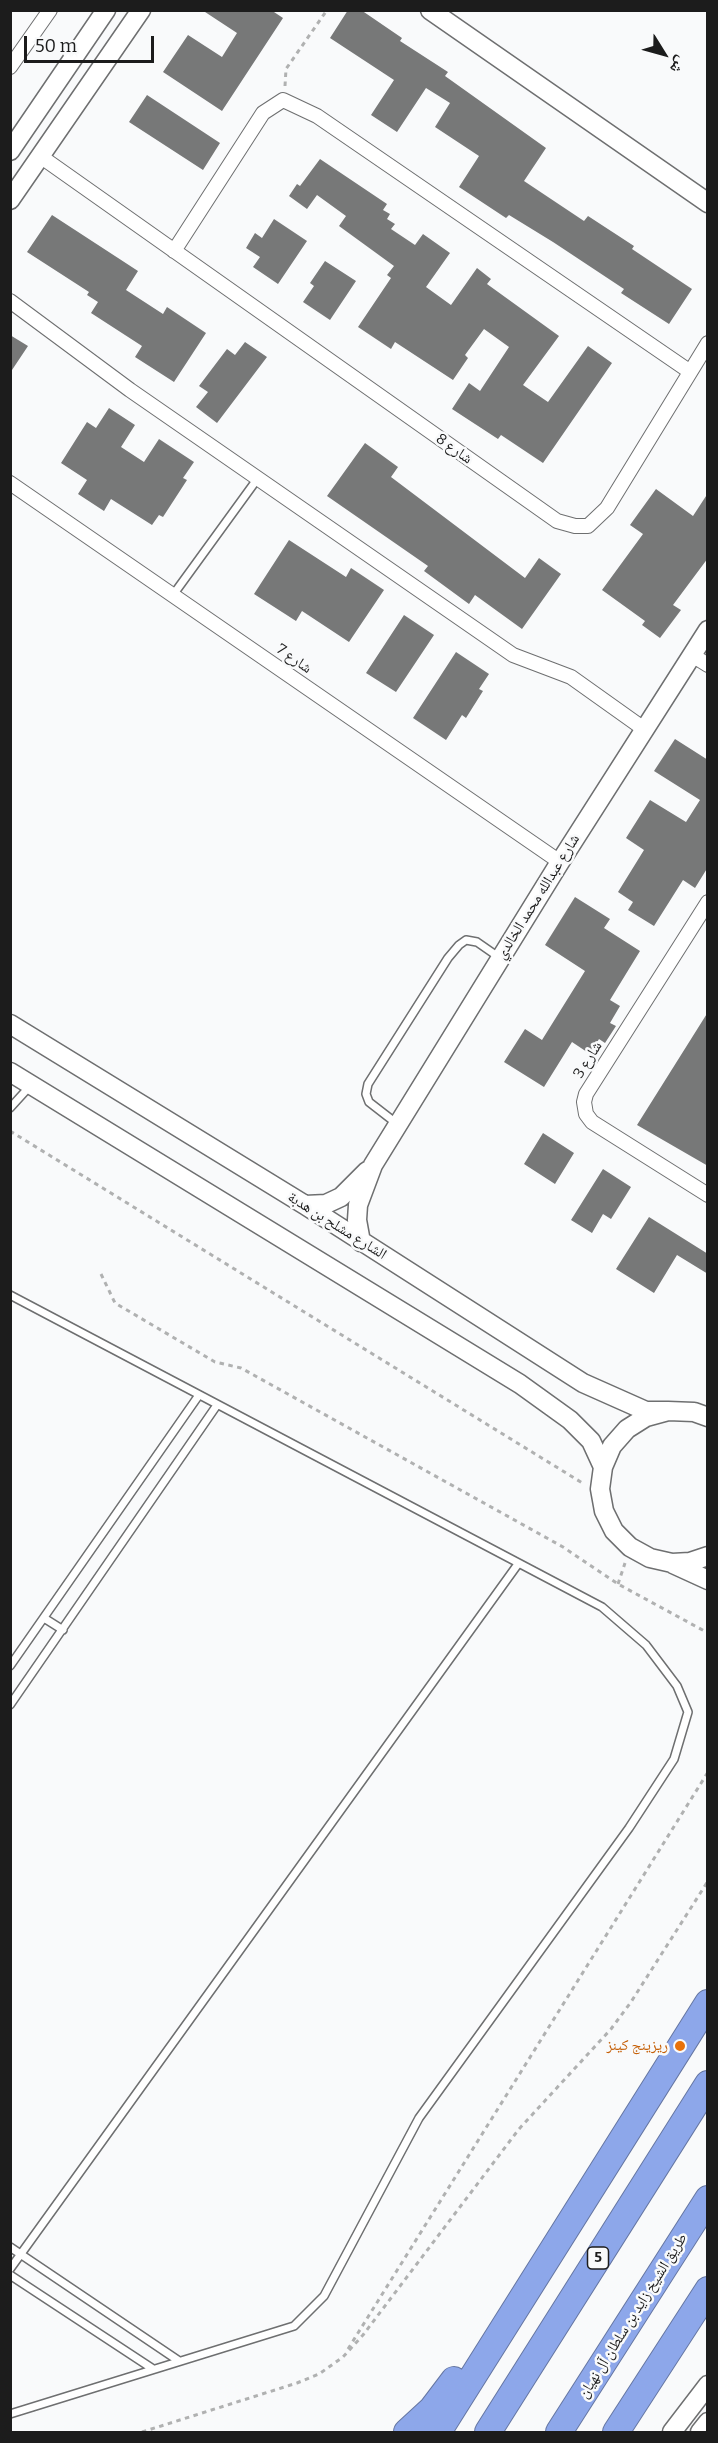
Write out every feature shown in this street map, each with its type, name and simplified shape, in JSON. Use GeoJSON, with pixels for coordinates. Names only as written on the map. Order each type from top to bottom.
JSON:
{"type":"FeatureCollection","features":[{"type":"Feature","properties":{"kind":"highway"},"geometry":{"type":"LineString","coordinates":[[438,2433],[708,2003]]}},
{"type":"Feature","properties":{"kind":"highway","name":"5"},"geometry":{"type":"LineString","coordinates":[[488,2433],[708,2084]]}},
{"type":"Feature","properties":{"kind":"highway","name":"طريق الشيخ زايد بن سلطان آل نهيان"},"geometry":{"type":"LineString","coordinates":[[560,2433],[708,2199]]}},
{"type":"Feature","properties":{"kind":"highway"},"geometry":{"type":"LineString","coordinates":[[407,2433],[432,2409],[548,2259]]}},
{"type":"Feature","properties":{"kind":"highway"},"geometry":{"type":"LineString","coordinates":[[616,2433],[706,2293]]}},
{"type":"Feature","properties":{"kind":"street"},"geometry":{"type":"LineString","coordinates":[[10,67],[50,10]]}},
{"type":"Feature","properties":{"kind":"street"},"geometry":{"type":"LineString","coordinates":[[10,151],[106,10]]}},
{"type":"Feature","properties":{"kind":"street"},"geometry":{"type":"LineString","coordinates":[[10,200],[141,10]]}},
{"type":"Feature","properties":{"kind":"street"},"geometry":{"type":"LineString","coordinates":[[430,10],[708,203]]}},
{"type":"Feature","properties":{"kind":"street"},"geometry":{"type":"LineString","coordinates":[[174,251],[262,113],[283,100],[317,116],[689,372]]}},
{"type":"Feature","properties":{"kind":"street","name":"شارع 8"},"geometry":{"type":"LineString","coordinates":[[40,156],[557,521],[575,526],[588,526],[607,508],[708,343]]}},
{"type":"Feature","properties":{"kind":"street"},"geometry":{"type":"LineString","coordinates":[[10,301],[130,390],[513,655],[571,677],[644,729]]}},
{"type":"Feature","properties":{"kind":"street","name":"شارع 7"},"geometry":{"type":"LineString","coordinates":[[10,483],[560,862]]}},
{"type":"Feature","properties":{"kind":"street","name":"شارع عبدالله محمد الخالدي"},"geometry":{"type":"LineString","coordinates":[[362,1242],[357,1220],[358,1205],[373,1166],[560,862],[707,632]]}},
{"type":"Feature","properties":{"kind":"street"},"geometry":{"type":"LineString","coordinates":[[692,655],[708,665]]}},
{"type":"Feature","properties":{"kind":"street","name":"شارع 3"},"geometry":{"type":"LineString","coordinates":[[708,902],[586,1094],[584,1102],[586,1114],[592,1122],[708,1195]]}},
{"type":"Feature","properties":{"kind":"street","name":"الشارع مشلح بن هدبة"},"geometry":{"type":"LineString","coordinates":[[10,1024],[305,1205],[583,1383],[646,1411],[703,1413]]}},
{"type":"Feature","properties":{"kind":"street"},"geometry":{"type":"LineString","coordinates":[[10,1072],[520,1384],[570,1420],[591,1441],[603,1467]]}},
{"type":"Feature","properties":{"kind":"street","name":"شارع عبدالله محمد الخالدي"},"geometry":{"type":"LineString","coordinates":[[305,1205],[326,1204],[341,1197],[373,1166]]}},
{"type":"Feature","properties":{"kind":"street"},"geometry":{"type":"LineString","coordinates":[[668,1411],[646,1417],[627,1429],[612,1446],[603,1467],[600,1489],[604,1511],[614,1531],[630,1548],[650,1558],[672,1563],[708,1580]]}},
{"type":"Feature","properties":{"kind":"street"},"geometry":{"type":"LineString","coordinates":[[672,1563],[690,1562],[708,1556]]}},
{"type":"Feature","properties":{"kind":"street"},"geometry":{"type":"LineString","coordinates":[[672,2433],[708,2385]]}},
{"type":"Feature","properties":{"kind":"street"},"geometry":{"type":"LineString","coordinates":[[700,2433],[708,2422]]}},
{"type":"Feature","properties":{"kind":"lane"},"geometry":{"type":"LineString","coordinates":[[173,596],[258,478]]}},
{"type":"Feature","properties":{"kind":"lane"},"geometry":{"type":"LineString","coordinates":[[398,1124],[369,1102],[366,1094],[368,1084],[448,958],[459,945],[466,940],[477,942],[500,958]]}},
{"type":"Feature","properties":{"kind":"lane"},"geometry":{"type":"LineString","coordinates":[[10,1108],[31,1085]]}},
{"type":"Feature","properties":{"kind":"lane"},"geometry":{"type":"LineString","coordinates":[[10,1295],[602,1607],[646,1645],[677,1686],[688,1712],[674,1759],[622,1838],[419,2118],[324,2296],[294,2326],[10,2414]]}},
{"type":"Feature","properties":{"kind":"lane"},"geometry":{"type":"LineString","coordinates":[[10,1666],[199,1395]]}},
{"type":"Feature","properties":{"kind":"lane"},"geometry":{"type":"LineString","coordinates":[[10,1705],[217,1405]]}},
{"type":"Feature","properties":{"kind":"lane"},"geometry":{"type":"LineString","coordinates":[[10,2269],[518,1564]]}},
{"type":"Feature","properties":{"kind":"lane"},"geometry":{"type":"LineString","coordinates":[[44,1618],[63,1630]]}},
{"type":"Feature","properties":{"kind":"lane"},"geometry":{"type":"LineString","coordinates":[[10,2247],[179,2361]]}},
{"type":"Feature","properties":{"kind":"lane"},"geometry":{"type":"LineString","coordinates":[[10,2275],[153,2369]]}},
{"type":"Feature","properties":{"kind":"path"},"geometry":{"type":"LineString","coordinates":[[283,100],[286,69],[327,10]]}},
{"type":"Feature","properties":{"kind":"path"},"geometry":{"type":"LineString","coordinates":[[10,1131],[576,1481],[600,1489]]}},
{"type":"Feature","properties":{"kind":"path"},"geometry":{"type":"LineString","coordinates":[[101,1274],[115,1303],[195,1351],[215,1362],[252,1373],[563,1546],[618,1584],[708,1633]]}},
{"type":"Feature","properties":{"kind":"path"},"geometry":{"type":"LineString","coordinates":[[343,2357],[708,1772]]}},
{"type":"Feature","properties":{"kind":"path"},"geometry":{"type":"LineString","coordinates":[[142,2433],[297,2384],[319,2374],[343,2357],[370,2326],[519,2128],[617,2020],[708,1881]]}},
{"type":"Feature","properties":{"kind":"building"},"geometry":{"type":"Polygon","coordinates":[[[202,10],[271,10],[283,18],[222,111],[163,72],[188,35],[222,57],[237,33],[202,10]]]}},
{"type":"Feature","properties":{"kind":"building"},"geometry":{"type":"Polygon","coordinates":[[[348,10],[361,10],[402,38],[400,41],[448,72],[445,76],[546,148],[524,181],[584,221],[588,216],[634,246],[632,249],[692,289],[669,324],[621,293],[624,289],[553,242],[509,215],[506,218],[459,187],[479,156],[435,127],[450,103],[426,88],[397,132],[371,115],[394,80],[330,38],[348,10]]]}},
{"type":"Feature","properties":{"kind":"building"},"geometry":{"type":"Polygon","coordinates":[[[147,95],[220,143],[203,170],[129,122],[147,95]]]}},
{"type":"Feature","properties":{"kind":"building"},"geometry":{"type":"Polygon","coordinates":[[[320,159],[387,204],[383,210],[390,214],[387,219],[395,224],[391,229],[415,245],[423,234],[450,253],[426,287],[451,305],[477,268],[491,279],[487,284],[559,336],[523,385],[548,402],[588,346],[612,363],[543,463],[501,435],[498,439],[452,409],[469,383],[480,391],[509,347],[484,329],[465,355],[468,358],[453,380],[395,342],[391,349],[358,327],[391,278],[387,275],[394,266],[339,226],[346,216],[317,195],[307,209],[289,196],[297,184],[300,186],[320,159]]]}},
{"type":"Feature","properties":{"kind":"building"},"geometry":{"type":"Polygon","coordinates":[[[52,215],[138,271],[126,290],[163,314],[167,307],[206,333],[174,382],[135,357],[142,346],[91,313],[98,302],[87,295],[89,292],[27,252],[52,215]]]}},
{"type":"Feature","properties":{"kind":"building"},"geometry":{"type":"Polygon","coordinates":[[[274,219],[307,241],[278,284],[253,267],[260,257],[246,248],[255,233],[262,238],[274,219]]]}},
{"type":"Feature","properties":{"kind":"building"},"geometry":{"type":"Polygon","coordinates":[[[325,261],[356,281],[330,320],[303,302],[314,286],[310,283],[325,261]]]}},
{"type":"Feature","properties":{"kind":"building"},"geometry":{"type":"Polygon","coordinates":[[[10,335],[28,346],[10,373],[10,335]]]}},
{"type":"Feature","properties":{"kind":"building"},"geometry":{"type":"Polygon","coordinates":[[[245,342],[267,357],[217,423],[196,407],[208,392],[199,386],[227,349],[235,355],[245,342]]]}},
{"type":"Feature","properties":{"kind":"building"},"geometry":{"type":"Polygon","coordinates":[[[109,408],[135,425],[121,447],[144,462],[159,439],[194,462],[183,478],[187,480],[163,517],[159,515],[152,525],[111,499],[104,511],[78,494],[87,480],[61,463],[87,422],[96,428],[109,408]]]}},
{"type":"Feature","properties":{"kind":"building"},"geometry":{"type":"Polygon","coordinates":[[[365,443],[398,467],[391,477],[525,578],[539,558],[561,574],[522,629],[475,595],[469,604],[424,571],[428,566],[327,496],[365,443]]]}},
{"type":"Feature","properties":{"kind":"building"},"geometry":{"type":"Polygon","coordinates":[[[656,489],[693,516],[708,493],[708,558],[673,605],[681,610],[660,638],[642,625],[645,621],[602,590],[643,534],[630,525],[656,489]]]}},
{"type":"Feature","properties":{"kind":"building"},"geometry":{"type":"Polygon","coordinates":[[[289,540],[346,577],[351,568],[384,590],[349,642],[302,611],[296,621],[254,594],[289,540]]]}},
{"type":"Feature","properties":{"kind":"building"},"geometry":{"type":"Polygon","coordinates":[[[404,615],[434,635],[396,692],[366,673],[404,615]]]}},
{"type":"Feature","properties":{"kind":"building"},"geometry":{"type":"Polygon","coordinates":[[[456,652],[489,674],[479,689],[483,691],[466,718],[462,715],[446,740],[413,718],[456,652]]]}},
{"type":"Feature","properties":{"kind":"building"},"geometry":{"type":"Polygon","coordinates":[[[675,739],[708,760],[708,867],[695,888],[683,880],[654,926],[628,910],[633,902],[618,892],[644,850],[626,838],[650,800],[686,822],[700,800],[654,771],[675,739]]]}},
{"type":"Feature","properties":{"kind":"building"},"geometry":{"type":"Polygon","coordinates":[[[575,897],[610,919],[604,928],[640,951],[610,1000],[620,1006],[610,1023],[616,1026],[605,1043],[599,1039],[590,1054],[572,1042],[544,1087],[504,1062],[525,1029],[542,1040],[585,971],[545,945],[575,897]]]}},
{"type":"Feature","properties":{"kind":"building"},"geometry":{"type":"Polygon","coordinates":[[[708,1012],[708,1166],[637,1125],[708,1012]]]}},
{"type":"Feature","properties":{"kind":"building"},"geometry":{"type":"Polygon","coordinates":[[[543,1133],[574,1153],[555,1184],[524,1164],[543,1133]]]}},
{"type":"Feature","properties":{"kind":"building"},"geometry":{"type":"Polygon","coordinates":[[[603,1169],[631,1187],[611,1219],[603,1214],[592,1233],[571,1220],[603,1169]]]}},
{"type":"Feature","properties":{"kind":"building"},"geometry":{"type":"Polygon","coordinates":[[[649,1217],[708,1254],[708,1274],[677,1255],[654,1293],[616,1269],[649,1217]]]}},
{"type":"Feature","properties":{"kind":"place","name":"ريزينج كينز"},"geometry":{"type":"Point","coordinates":[680,2046]}}]}
